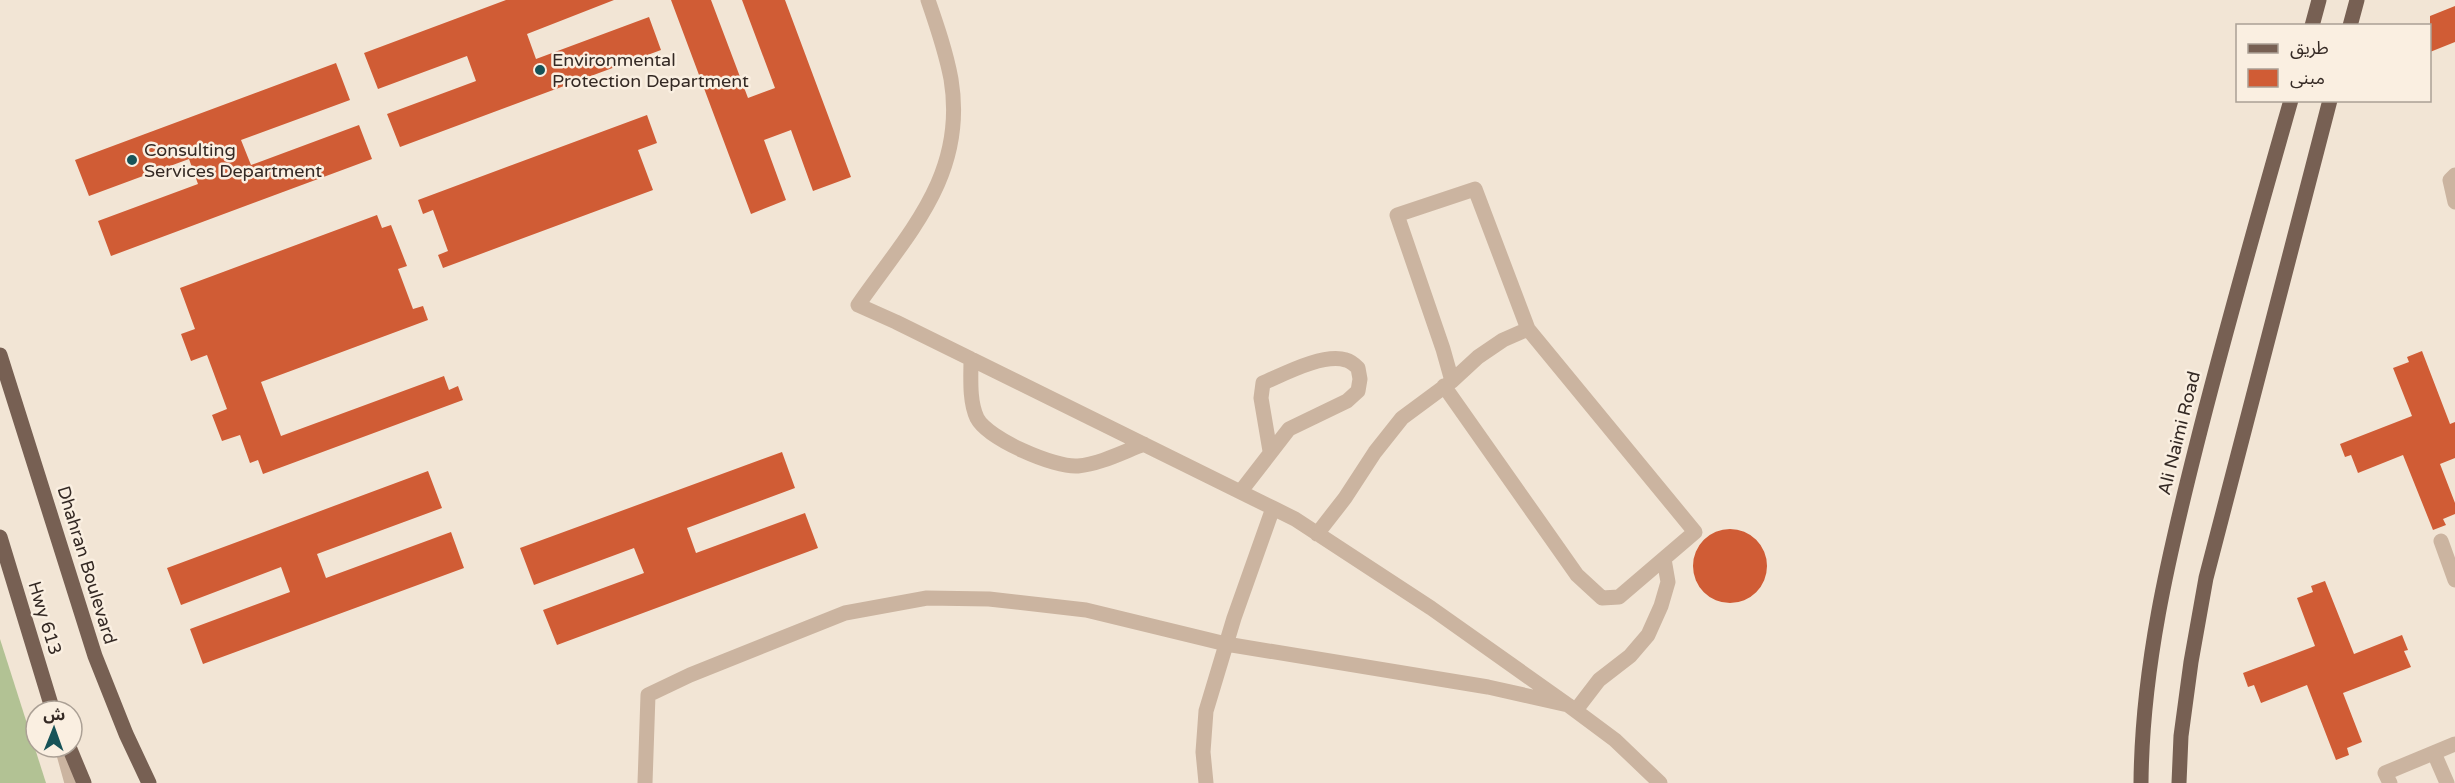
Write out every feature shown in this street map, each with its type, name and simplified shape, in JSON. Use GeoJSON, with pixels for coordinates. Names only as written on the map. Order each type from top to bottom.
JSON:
{"type":"FeatureCollection","features":[{"type":"Feature","properties":{"kind":"main road"},"geometry":{"type":"LineString","coordinates":[[2313,24],[2319,0]]}},
{"type":"Feature","properties":{"kind":"main road"},"geometry":{"type":"LineString","coordinates":[[2351,24],[2357,0]]}},
{"type":"Feature","properties":{"kind":"main road","name":"Ali Naimi Road"},"geometry":{"type":"LineString","coordinates":[[2141,783],[2145,699],[2156,624],[2173,537],[2225,332],[2290,102]]}},
{"type":"Feature","properties":{"kind":"main road"},"geometry":{"type":"LineString","coordinates":[[2179,783],[2181,736],[2206,578],[2329,102]]}},
{"type":"Feature","properties":{"kind":"main road","name":"Dhahran Boulevard"},"geometry":{"type":"LineString","coordinates":[[2,365],[95,656],[126,734],[149,783]]}},
{"type":"Feature","properties":{"kind":"main road","name":"Hwy 613"},"geometry":{"type":"LineString","coordinates":[[0,537],[49,699]]}},
{"type":"Feature","properties":{"kind":"main road"},"geometry":{"type":"LineString","coordinates":[[74,759],[84,783]]}},
{"type":"Feature","properties":{"kind":"street"},"geometry":{"type":"LineString","coordinates":[[928,0],[951,81],[954,122],[948,159],[934,193],[910,233],[858,305],[1241,491],[1317,534],[1431,608],[1572,707],[1615,740],[1660,783]]}},
{"type":"Feature","properties":{"kind":"street"},"geometry":{"type":"LineString","coordinates":[[2455,174],[2450,180],[2451,193],[2455,202]]}},
{"type":"Feature","properties":{"kind":"street"},"geometry":{"type":"LineString","coordinates":[[1475,189],[1528,329],[1695,532],[1619,597],[1602,598],[1577,575],[1448,384],[1443,349],[1397,215],[1475,189]]}},
{"type":"Feature","properties":{"kind":"street"},"geometry":{"type":"LineString","coordinates":[[1317,534],[1402,418],[1448,384],[1486,351],[1503,340],[1528,329]]}},
{"type":"Feature","properties":{"kind":"street"},"geometry":{"type":"LineString","coordinates":[[971,359],[971,392],[977,419],[1000,440],[1056,464],[1078,466],[1102,460],[1144,444]]}},
{"type":"Feature","properties":{"kind":"street"},"geometry":{"type":"LineString","coordinates":[[1241,491],[1289,429],[1347,401],[1358,391],[1360,379],[1358,368],[1347,360],[1330,359],[1296,368],[1263,383],[1261,398],[1270,451]]}},
{"type":"Feature","properties":{"kind":"street"},"geometry":{"type":"LineString","coordinates":[[1206,783],[1203,752],[1206,711],[1226,644],[1273,508]]}},
{"type":"Feature","properties":{"kind":"street"},"geometry":{"type":"LineString","coordinates":[[2441,541],[2455,580]]}},
{"type":"Feature","properties":{"kind":"street"},"geometry":{"type":"LineString","coordinates":[[1572,707],[1599,680],[1630,656],[1648,635],[1661,606],[1668,582],[1664,559]]}},
{"type":"Feature","properties":{"kind":"street"},"geometry":{"type":"LineString","coordinates":[[645,783],[648,695],[690,675],[845,613],[927,598],[989,599],[1086,610],[1226,644],[1488,687],[1572,707]]}},
{"type":"Feature","properties":{"kind":"street"},"geometry":{"type":"LineString","coordinates":[[2390,783],[2385,773],[2455,744]]}},
{"type":"Feature","properties":{"kind":"street"},"geometry":{"type":"LineString","coordinates":[[2434,753],[2446,783]]}},
{"type":"Feature","properties":{"kind":"street"},"geometry":{"type":"LineString","coordinates":[[65,759],[72,783]]}},
{"type":"Feature","properties":{"kind":"green space"},"geometry":{"type":"Polygon","coordinates":[[[0,639],[24,714],[24,759],[38,759],[46,783],[0,783],[0,639]]]}},
{"type":"Feature","properties":{"kind":"building","name":"Environmental Protection Department"},"geometry":{"type":"Polygon","coordinates":[[[506,0],[614,0],[527,34],[536,59],[649,17],[661,50],[400,147],[387,114],[476,81],[467,56],[378,89],[364,53],[506,0]]]}},
{"type":"Feature","properties":{"kind":"building"},"geometry":{"type":"Polygon","coordinates":[[[671,0],[711,0],[748,98],[775,88],[742,0],[785,0],[851,177],[813,191],[791,130],[764,140],[786,200],[751,214],[671,0]]]}},
{"type":"Feature","properties":{"kind":"building"},"geometry":{"type":"Polygon","coordinates":[[[2455,6],[2455,42],[2431,52],[2430,16],[2455,6]]]}},
{"type":"Feature","properties":{"kind":"building","name":"Consulting Services Department"},"geometry":{"type":"Polygon","coordinates":[[[336,63],[350,100],[241,140],[251,165],[359,125],[372,159],[111,256],[98,221],[198,184],[189,159],[89,196],[75,160],[336,63]]]}},
{"type":"Feature","properties":{"kind":"building"},"geometry":{"type":"Polygon","coordinates":[[[647,115],[657,143],[638,150],[653,190],[443,268],[438,255],[448,251],[433,210],[423,214],[418,200],[647,115]]]}},
{"type":"Feature","properties":{"kind":"building"},"geometry":{"type":"Polygon","coordinates":[[[377,215],[382,228],[391,225],[407,266],[398,269],[413,309],[423,306],[428,320],[261,382],[281,436],[444,376],[449,390],[458,386],[463,400],[263,474],[258,460],[250,463],[240,435],[222,441],[212,415],[227,409],[207,355],[191,361],[181,334],[195,329],[180,288],[377,215]]]}},
{"type":"Feature","properties":{"kind":"building"},"geometry":{"type":"Polygon","coordinates":[[[2422,351],[2450,424],[2455,422],[2455,458],[2440,464],[2455,503],[2455,514],[2443,519],[2446,525],[2433,530],[2403,455],[2358,473],[2351,455],[2345,457],[2340,444],[2412,416],[2393,368],[2409,362],[2407,357],[2422,351]]]}},
{"type":"Feature","properties":{"kind":"building"},"geometry":{"type":"Polygon","coordinates":[[[782,452],[795,488],[687,528],[696,553],[805,513],[818,548],[557,645],[543,610],[644,573],[634,548],[534,585],[520,548],[782,452]]]}},
{"type":"Feature","properties":{"kind":"building"},"geometry":{"type":"Polygon","coordinates":[[[428,471],[442,508],[317,554],[326,578],[451,532],[464,568],[203,664],[190,629],[290,592],[281,567],[181,605],[167,568],[428,471]]]}},
{"type":"Feature","properties":{"kind":"building"},"geometry":{"type":"Polygon","coordinates":[[[1723,529],[1737,529],[1751,535],[1761,545],[1767,559],[1767,573],[1761,587],[1751,597],[1737,603],[1723,603],[1709,597],[1699,587],[1693,573],[1693,559],[1699,545],[1709,535],[1723,529]]]}},
{"type":"Feature","properties":{"kind":"building"},"geometry":{"type":"Polygon","coordinates":[[[2325,581],[2354,654],[2402,635],[2408,650],[2404,651],[2411,667],[2343,693],[2362,742],[2347,748],[2349,755],[2336,760],[2307,685],[2261,703],[2254,685],[2248,687],[2243,673],[2315,646],[2297,598],[2313,592],[2311,586],[2325,581]]]}},
{"type":"Feature","properties":{"kind":"place","name":"Environmental Protection Department"},"geometry":{"type":"Point","coordinates":[540,70]}},
{"type":"Feature","properties":{"kind":"place","name":"Consulting Services Department"},"geometry":{"type":"Point","coordinates":[132,160]}}]}
